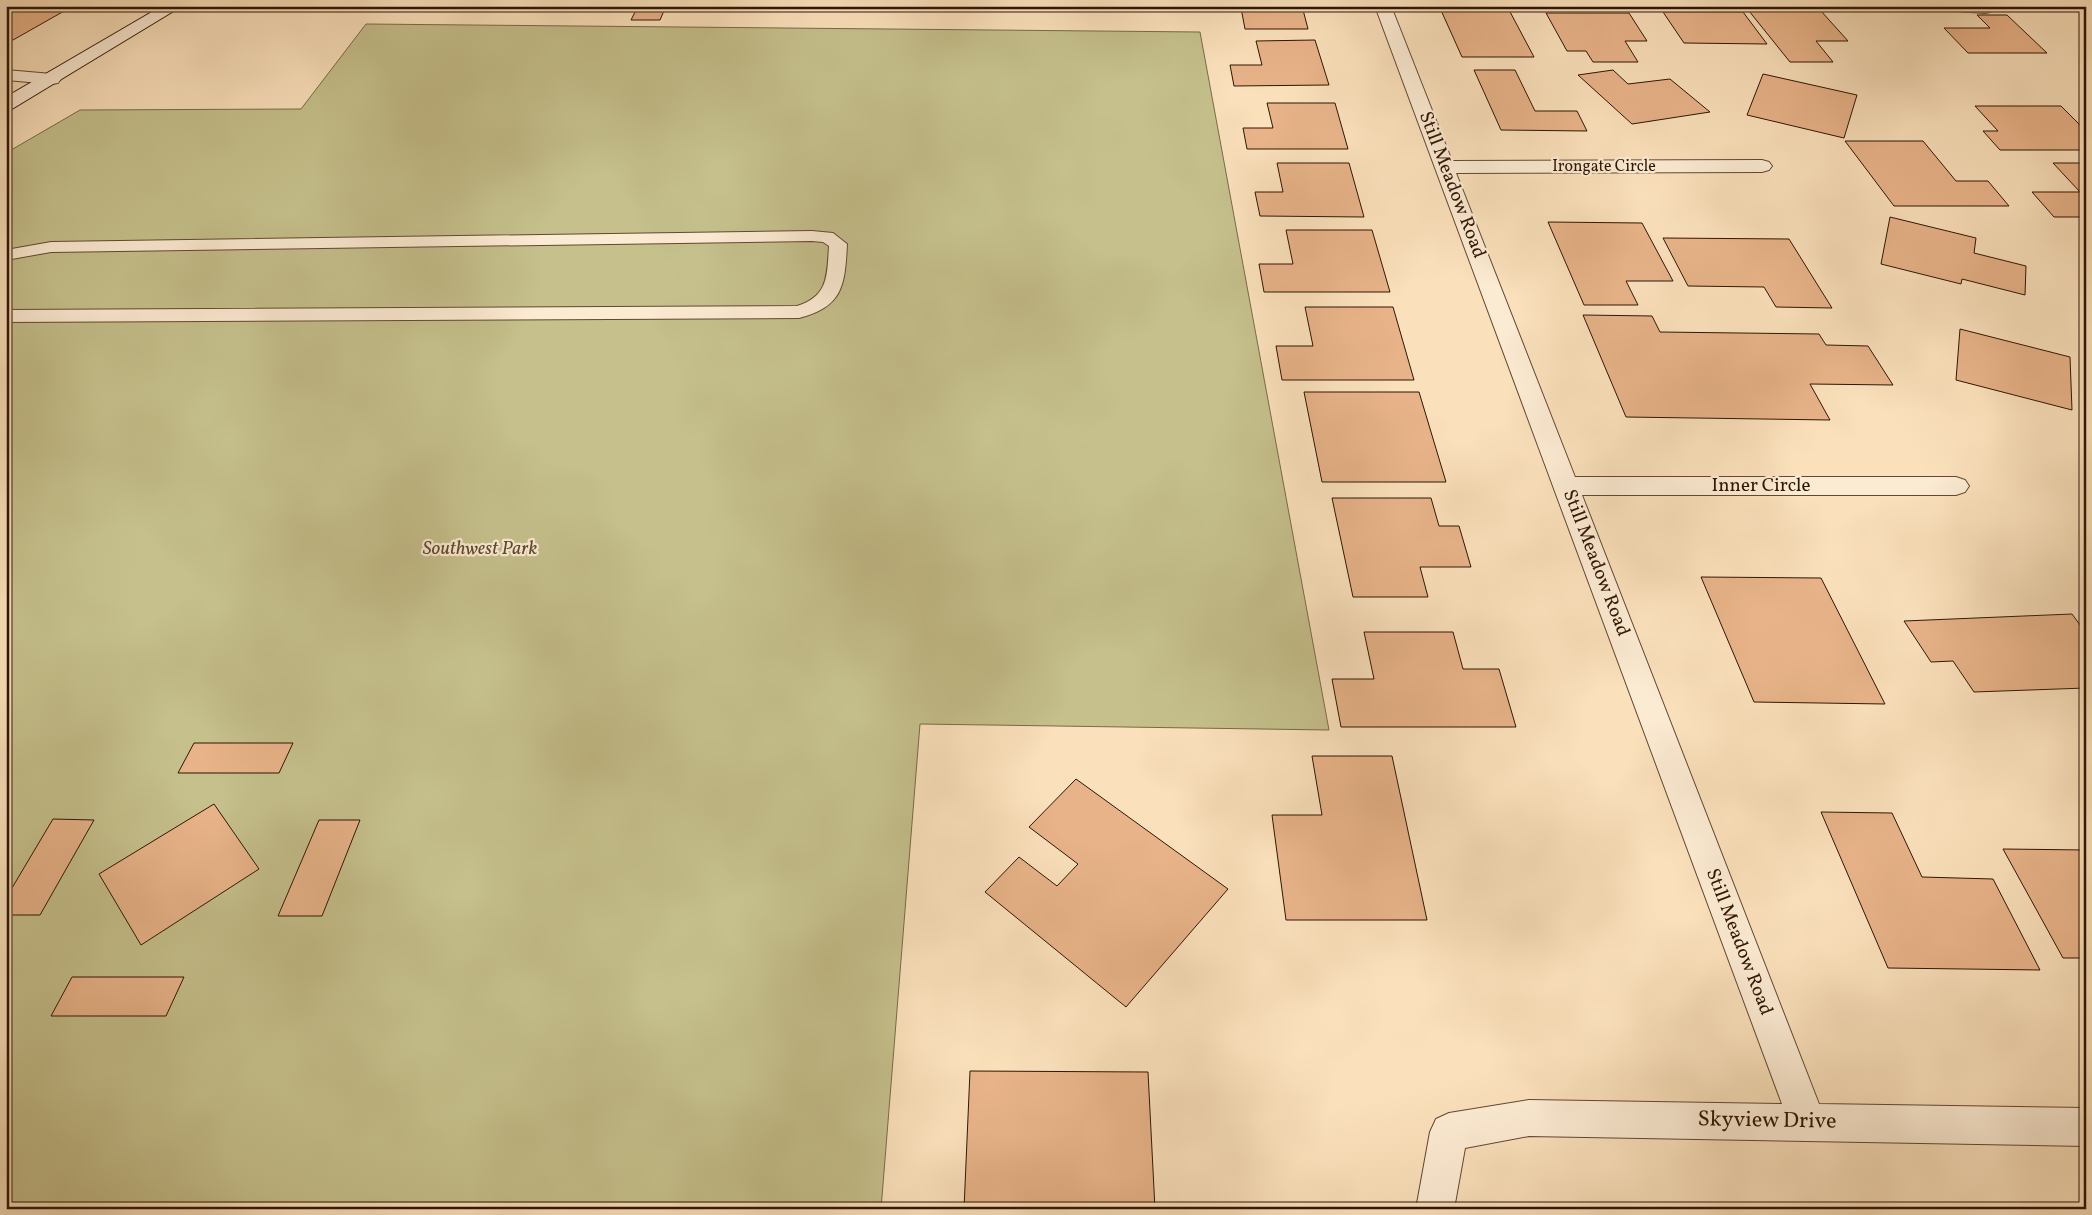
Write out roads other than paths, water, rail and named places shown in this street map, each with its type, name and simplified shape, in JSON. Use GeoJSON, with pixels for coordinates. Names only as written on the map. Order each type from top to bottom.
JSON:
{"type":"FeatureCollection","features":[{"type":"Feature","properties":{"kind":"street"},"geometry":{"type":"LineString","coordinates":[[6,105],[174,6]]}},
{"type":"Feature","properties":{"kind":"street","name":"Still Meadow Road"},"geometry":{"type":"LineString","coordinates":[[1383,6],[1567,486],[1807,1122]]}},
{"type":"Feature","properties":{"kind":"street"},"geometry":{"type":"LineString","coordinates":[[6,75],[52,78]]}},
{"type":"Feature","properties":{"kind":"street","name":"Irongate Circle"},"geometry":{"type":"LineString","coordinates":[[1445,167],[1762,166]]}},
{"type":"Feature","properties":{"kind":"street","name":"Inner Circle"},"geometry":{"type":"LineString","coordinates":[[1567,486],[1956,486]]}},
{"type":"Feature","properties":{"kind":"street","name":"Skyview Drive"},"geometry":{"type":"LineString","coordinates":[[1435,1209],[1449,1132],[1529,1118],[2086,1127]]}},
{"type":"Feature","properties":{"kind":"lane"},"geometry":{"type":"LineString","coordinates":[[1941,6],[1985,9],[1987,6]]}},
{"type":"Feature","properties":{"kind":"lane"},"geometry":{"type":"LineString","coordinates":[[6,255],[50,247],[802,236],[827,237],[838,244],[833,290],[824,302],[799,312],[6,316]]}},
{"type":"Feature","properties":{"kind":"park label","name":"Southwest Park"},"geometry":{"type":"Point","coordinates":[480,549]}}]}
